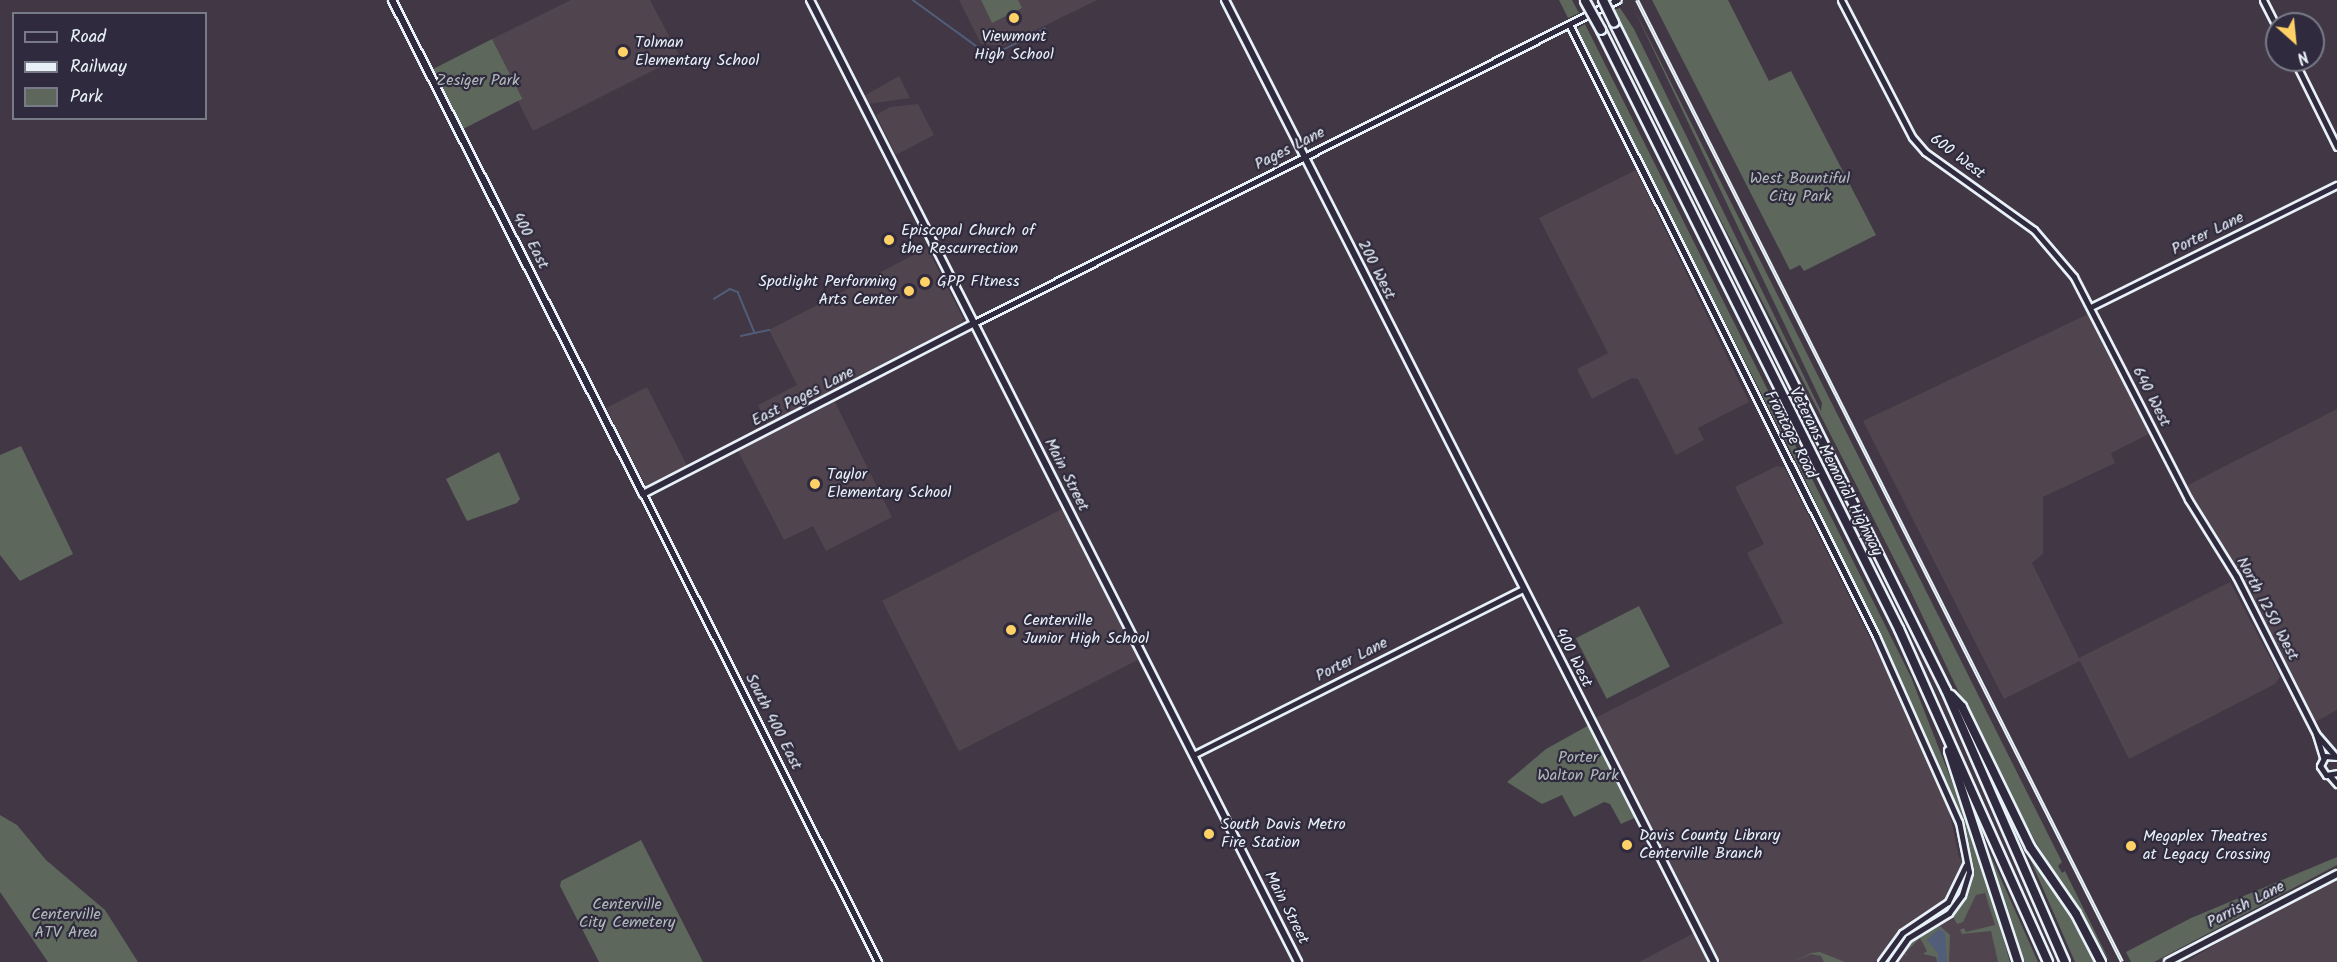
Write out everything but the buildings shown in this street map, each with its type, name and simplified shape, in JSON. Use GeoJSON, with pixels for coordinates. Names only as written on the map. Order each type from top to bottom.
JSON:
{"type":"FeatureCollection","features":[{"type":"Feature","properties":{"kind":"highway","name":"Veterans Memorial Highway"},"geometry":{"type":"LineString","coordinates":[[1585,0],[1899,629],[2048,962]]}},
{"type":"Feature","properties":{"kind":"highway","name":"Veterans Memorial Highway"},"geometry":{"type":"LineString","coordinates":[[1603,0],[1946,690],[2065,962]]}},
{"type":"Feature","properties":{"kind":"highway"},"geometry":{"type":"LineString","coordinates":[[1946,690],[1962,707],[2020,829],[2076,914],[2101,962]]}},
{"type":"Feature","properties":{"kind":"highway"},"geometry":{"type":"LineString","coordinates":[[1934,707],[2014,948],[2016,962]]}},
{"type":"Feature","properties":{"kind":"main road","name":"400 East"},"geometry":{"type":"LineString","coordinates":[[392,0],[643,494]]}},
{"type":"Feature","properties":{"kind":"main road","name":"Main Street"},"geometry":{"type":"LineString","coordinates":[[810,0],[1298,962]]}},
{"type":"Feature","properties":{"kind":"main road"},"geometry":{"type":"LineString","coordinates":[[1225,0],[1304,157]]}},
{"type":"Feature","properties":{"kind":"main road","name":"200 West"},"geometry":{"type":"LineString","coordinates":[[1304,157],[1409,365]]}},
{"type":"Feature","properties":{"kind":"main road","name":"East Pages Lane"},"geometry":{"type":"LineString","coordinates":[[643,494],[974,322]]}},
{"type":"Feature","properties":{"kind":"main road","name":"400 West"},"geometry":{"type":"LineString","coordinates":[[1409,365],[1714,962]]}},
{"type":"Feature","properties":{"kind":"main road","name":"Parrish Lane"},"geometry":{"type":"LineString","coordinates":[[2168,962],[2337,874]]}},
{"type":"Feature","properties":{"kind":"street","name":"Pages Lane"},"geometry":{"type":"LineString","coordinates":[[974,322],[1617,0]]}},
{"type":"Feature","properties":{"kind":"street","name":"600 West"},"geometry":{"type":"LineString","coordinates":[[1842,0],[1912,137],[1925,152],[2034,231],[2063,262],[2091,307]]}},
{"type":"Feature","properties":{"kind":"street","name":"Frontage Road"},"geometry":{"type":"LineString","coordinates":[[1569,24],[1884,651],[1959,822],[1969,872],[1962,895],[1944,916],[1908,938],[1891,962]]}},
{"type":"Feature","properties":{"kind":"street"},"geometry":{"type":"LineString","coordinates":[[2300,72],[2337,147]]}},
{"type":"Feature","properties":{"kind":"street","name":"Porter Lane"},"geometry":{"type":"LineString","coordinates":[[2091,307],[2337,185]]}},
{"type":"Feature","properties":{"kind":"street","name":"640 West"},"geometry":{"type":"LineString","coordinates":[[2091,307],[2188,499]]}},
{"type":"Feature","properties":{"kind":"street","name":"South 400 East"},"geometry":{"type":"LineString","coordinates":[[643,494],[878,962]]}},
{"type":"Feature","properties":{"kind":"street","name":"North 1250 West"},"geometry":{"type":"LineString","coordinates":[[2188,499],[2236,576],[2316,734],[2323,757],[2321,770],[2330,776]]}},
{"type":"Feature","properties":{"kind":"street","name":"Porter Lane"},"geometry":{"type":"LineString","coordinates":[[1193,755],[1523,589]]}},
{"type":"Feature","properties":{"kind":"street","name":"North 1250 West"},"geometry":{"type":"LineString","coordinates":[[2316,734],[2336,756]]}},
{"type":"Feature","properties":{"kind":"street"},"geometry":{"type":"LineString","coordinates":[[2323,757],[2336,756]]}},
{"type":"Feature","properties":{"kind":"street"},"geometry":{"type":"LineString","coordinates":[[2337,773],[2330,776],[2337,784]]}},
{"type":"Feature","properties":{"kind":"street"},"geometry":{"type":"LineString","coordinates":[[1881,962],[1902,933],[1939,910],[1955,892],[1966,866]]}},
{"type":"Feature","properties":{"kind":"shaded area"},"geometry":{"type":"Polygon","coordinates":[[[571,0],[650,0],[680,57],[533,131],[518,101],[522,98],[492,39],[571,0]]]}},
{"type":"Feature","properties":{"kind":"shaded area","name":"Viewmont High School"},"geometry":{"type":"Polygon","coordinates":[[[959,0],[1097,0],[1004,46],[981,44],[959,0]]]}},
{"type":"Feature","properties":{"kind":"shaded area"},"geometry":{"type":"Polygon","coordinates":[[[899,76],[910,98],[868,104],[864,96],[899,76]]]}},
{"type":"Feature","properties":{"kind":"shaded area"},"geometry":{"type":"Polygon","coordinates":[[[918,104],[934,135],[896,155],[876,115],[890,107],[918,104]]]}},
{"type":"Feature","properties":{"kind":"shaded area"},"geometry":{"type":"Polygon","coordinates":[[[1636,170],[1749,402],[1698,428],[1704,440],[1676,455],[1638,379],[1632,378],[1592,399],[1577,369],[1608,353],[1539,218],[1636,170]]]}},
{"type":"Feature","properties":{"kind":"shaded area"},"geometry":{"type":"Polygon","coordinates":[[[927,248],[963,318],[961,323],[767,424],[758,405],[797,385],[769,330],[927,248]]]}},
{"type":"Feature","properties":{"kind":"shaded area"},"geometry":{"type":"Polygon","coordinates":[[[2088,314],[2149,434],[2111,453],[2115,463],[2043,497],[2043,554],[2032,563],[2079,658],[2230,582],[2280,677],[2275,684],[2129,759],[2080,661],[2004,699],[1863,421],[2088,314]]]}},
{"type":"Feature","properties":{"kind":"shaded area"},"geometry":{"type":"Polygon","coordinates":[[[647,387],[687,466],[646,487],[606,408],[647,387]]]}},
{"type":"Feature","properties":{"kind":"shaded area","name":"Taylor Elementary School"},"geometry":{"type":"Polygon","coordinates":[[[835,402],[892,517],[826,551],[813,526],[784,540],[738,451],[835,402]]]}},
{"type":"Feature","properties":{"kind":"shaded area"},"geometry":{"type":"Polygon","coordinates":[[[2337,409],[2337,710],[2315,722],[2246,586],[2186,486],[2337,409]]]}},
{"type":"Feature","properties":{"kind":"shaded area"},"geometry":{"type":"Polygon","coordinates":[[[1777,466],[1784,467],[1903,704],[1949,810],[1959,858],[1982,860],[2010,962],[1719,962],[1595,718],[1783,623],[1747,553],[1764,544],[1735,487],[1777,466]]]}},
{"type":"Feature","properties":{"kind":"shaded area","name":"Centerville Junior High School"},"geometry":{"type":"Polygon","coordinates":[[[1062,509],[1139,660],[959,751],[882,601],[1062,509]]]}},
{"type":"Feature","properties":{"kind":"shaded area"},"geometry":{"type":"Polygon","coordinates":[[[2337,877],[2337,962],[2186,962],[2277,908],[2337,877]]]}},
{"type":"Feature","properties":{"kind":"shaded area"},"geometry":{"type":"Polygon","coordinates":[[[1694,933],[1708,962],[1639,962],[1694,933]]]}},
{"type":"Feature","properties":{"kind":"green space"},"geometry":{"type":"Polygon","coordinates":[[[981,0],[1018,0],[1022,8],[992,23],[981,0]]]}},
{"type":"Feature","properties":{"kind":"green space"},"geometry":{"type":"Polygon","coordinates":[[[1559,0],[1572,0],[1579,13],[1568,18],[1559,0]]]}},
{"type":"Feature","properties":{"kind":"green space","name":"West Bountiful City Park"},"geometry":{"type":"Polygon","coordinates":[[[1652,0],[1728,0],[1769,81],[1791,71],[1876,235],[1804,271],[1800,265],[1790,270],[1652,0]]]}},
{"type":"Feature","properties":{"kind":"green space"},"geometry":{"type":"Polygon","coordinates":[[[1633,7],[2062,862],[2058,866],[2062,873],[2065,871],[2110,962],[2035,841],[1985,747],[1910,590],[1613,10],[1620,8],[1634,29],[1821,411],[1822,403],[1633,7]]]}},
{"type":"Feature","properties":{"kind":"green space"},"geometry":{"type":"Polygon","coordinates":[[[1585,24],[1911,677],[1976,843],[2010,962],[1998,962],[1991,931],[1962,934],[1960,930],[1964,928],[1966,932],[1995,925],[1985,893],[1976,895],[1963,922],[1957,924],[1952,915],[1965,894],[1971,866],[1967,835],[1951,793],[1802,473],[1575,30],[1585,24]]]}},
{"type":"Feature","properties":{"kind":"green space","name":"Zesiger Park"},"geometry":{"type":"Polygon","coordinates":[[[492,39],[522,99],[464,129],[433,69],[492,39]]]}},
{"type":"Feature","properties":{"kind":"green space"},"geometry":{"type":"Polygon","coordinates":[[[21,446],[73,554],[20,581],[0,555],[0,455],[21,446]]]}},
{"type":"Feature","properties":{"kind":"green space"},"geometry":{"type":"Polygon","coordinates":[[[499,452],[520,499],[517,503],[467,521],[446,479],[499,452]]]}},
{"type":"Feature","properties":{"kind":"green space"},"geometry":{"type":"Polygon","coordinates":[[[1639,606],[1670,667],[1607,699],[1576,638],[1639,606]]]}},
{"type":"Feature","properties":{"kind":"green space","name":"Porter Walton Park"},"geometry":{"type":"Polygon","coordinates":[[[1591,724],[1639,816],[1621,824],[1610,804],[1604,802],[1574,817],[1562,795],[1542,804],[1507,782],[1546,749],[1591,724]]]}},
{"type":"Feature","properties":{"kind":"green space"},"geometry":{"type":"Polygon","coordinates":[[[2006,804],[2029,853],[2072,914],[2097,962],[2075,962],[2006,804]]]}},
{"type":"Feature","properties":{"kind":"green space","name":"Centerville ATV Area"},"geometry":{"type":"Polygon","coordinates":[[[0,815],[17,825],[46,860],[105,910],[138,962],[48,962],[0,892],[0,815]]]}},
{"type":"Feature","properties":{"kind":"green space"},"geometry":{"type":"Polygon","coordinates":[[[1981,834],[2038,962],[2020,962],[1981,834]]]}},
{"type":"Feature","properties":{"kind":"green space","name":"Centerville City Cemetery"},"geometry":{"type":"Polygon","coordinates":[[[641,840],[703,962],[599,962],[560,886],[561,881],[641,840]]]}},
{"type":"Feature","properties":{"kind":"green space"},"geometry":{"type":"Polygon","coordinates":[[[2337,857],[2337,865],[2154,962],[2131,962],[2126,952],[2191,918],[2337,857]]]}},
{"type":"Feature","properties":{"kind":"green space"},"geometry":{"type":"Polygon","coordinates":[[[1940,926],[1950,935],[1949,962],[1937,962],[1936,957],[1923,954],[1927,951],[1920,938],[1905,953],[1907,956],[1902,953],[1914,940],[1940,926]]]}},
{"type":"Feature","properties":{"kind":"green space"},"geometry":{"type":"Polygon","coordinates":[[[1820,952],[1845,962],[1824,962],[1821,956],[1811,954],[1792,962],[1811,953],[1820,952]]]}},
{"type":"Feature","properties":{"kind":"water"},"geometry":{"type":"Polygon","coordinates":[[[1939,929],[1945,933],[1947,962],[1938,962],[1938,953],[1927,940],[1939,929]]]}},
{"type":"Feature","properties":{"kind":"waterway"},"geometry":{"type":"LineString","coordinates":[[913,0],[986,53],[999,52],[1044,29]]}},
{"type":"Feature","properties":{"kind":"waterway"},"geometry":{"type":"LineString","coordinates":[[714,299],[730,289],[738,292],[755,333]]}},
{"type":"Feature","properties":{"kind":"waterway"},"geometry":{"type":"LineString","coordinates":[[741,336],[769,330]]}},
{"type":"Feature","properties":{"kind":"railway"},"geometry":{"type":"LineString","coordinates":[[1637,0],[2122,962]]}},
{"type":"Feature","properties":{"kind":"place","name":"Viewmont High School"},"geometry":{"type":"Point","coordinates":[1014,18]}},
{"type":"Feature","properties":{"kind":"place","name":"Tolman Elementary School"},"geometry":{"type":"Point","coordinates":[623,52]}},
{"type":"Feature","properties":{"kind":"place","name":"Episcopal Church of the Rescurrection"},"geometry":{"type":"Point","coordinates":[889,240]}},
{"type":"Feature","properties":{"kind":"place","name":"GPP FItness"},"geometry":{"type":"Point","coordinates":[925,282]}},
{"type":"Feature","properties":{"kind":"place","name":"Spotlight Performing Arts Center"},"geometry":{"type":"Point","coordinates":[909,291]}},
{"type":"Feature","properties":{"kind":"place","name":"Taylor Elementary School"},"geometry":{"type":"Point","coordinates":[815,484]}},
{"type":"Feature","properties":{"kind":"place","name":"Centerville Junior High School"},"geometry":{"type":"Point","coordinates":[1011,630]}},
{"type":"Feature","properties":{"kind":"place","name":"South Davis Metro Fire Station"},"geometry":{"type":"Point","coordinates":[1209,834]}},
{"type":"Feature","properties":{"kind":"place","name":"Davis County Library Centerville Branch"},"geometry":{"type":"Point","coordinates":[1627,845]}},
{"type":"Feature","properties":{"kind":"place","name":"Megaplex Theatres at Legacy Crossing"},"geometry":{"type":"Point","coordinates":[2131,846]}}]}
